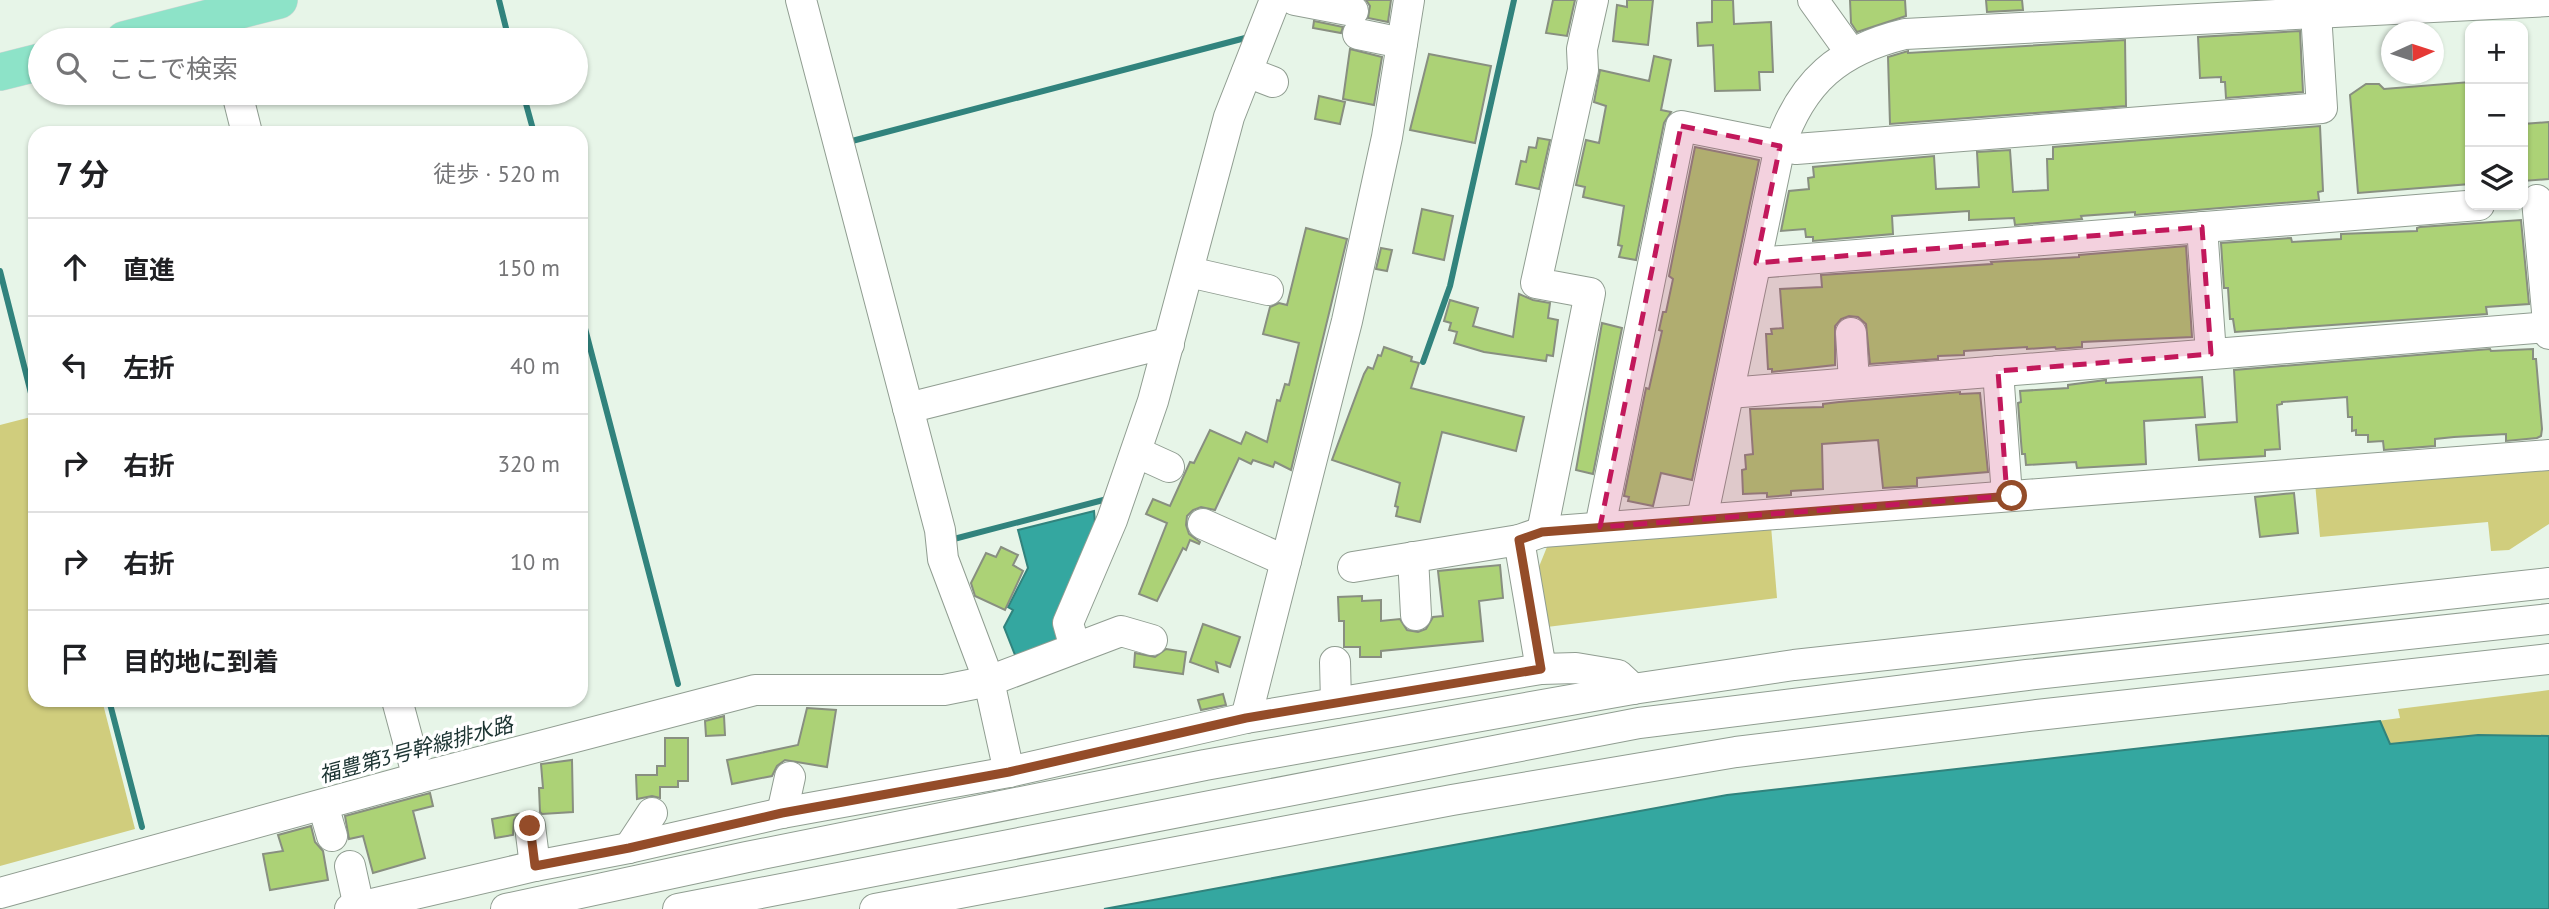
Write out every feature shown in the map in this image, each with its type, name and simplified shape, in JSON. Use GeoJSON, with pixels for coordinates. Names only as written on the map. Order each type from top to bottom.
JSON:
{"type":"FeatureCollection","features":[{"type":"Feature","properties":{"kind":"main road"},"geometry":{"type":"LineString","coordinates":[[177,28],[279,0]]}},
{"type":"Feature","properties":{"kind":"main road"},"geometry":{"type":"LineString","coordinates":[[0,72],[28,65]]}},
{"type":"Feature","properties":{"kind":"street"},"geometry":{"type":"LineString","coordinates":[[801,0],[940,530],[943,559],[989,681],[1009,772]]}},
{"type":"Feature","properties":{"kind":"street"},"geometry":{"type":"LineString","coordinates":[[1075,648],[1068,623],[1112,520],[1136,452],[1189,272],[1229,117],[1260,77],[1275,0]]}},
{"type":"Feature","properties":{"kind":"street"},"geometry":{"type":"LineString","coordinates":[[1295,0],[1402,43]]}},
{"type":"Feature","properties":{"kind":"street"},"geometry":{"type":"LineString","coordinates":[[1246,718],[1348,321],[1375,134],[1402,43],[1409,0]]}},
{"type":"Feature","properties":{"kind":"street"},"geometry":{"type":"LineString","coordinates":[[1541,669],[1530,536],[1590,293],[1536,283],[1583,71],[1582,49],[1593,0]]}},
{"type":"Feature","properties":{"kind":"street"},"geometry":{"type":"LineString","coordinates":[[1814,0],[1852,53]]}},
{"type":"Feature","properties":{"kind":"street"},"geometry":{"type":"LineString","coordinates":[[1702,519],[1780,146],[1788,122],[1802,97],[1823,74],[1852,53],[1878,40],[1905,34],[2319,9],[2549,1]]}},
{"type":"Feature","properties":{"kind":"street"},"geometry":{"type":"LineString","coordinates":[[1600,527],[1681,126],[1796,149],[2322,108],[2319,9]]}},
{"type":"Feature","properties":{"kind":"street"},"geometry":{"type":"LineString","coordinates":[[240,105],[245,126]]}},
{"type":"Feature","properties":{"kind":"street"},"geometry":{"type":"LineString","coordinates":[[2536,199],[2549,334]]}},
{"type":"Feature","properties":{"kind":"street"},"geometry":{"type":"LineString","coordinates":[[1756,263],[2465,206]]}},
{"type":"Feature","properties":{"kind":"street"},"geometry":{"type":"LineString","coordinates":[[2202,227],[2211,354]]}},
{"type":"Feature","properties":{"kind":"street"},"geometry":{"type":"LineString","coordinates":[[1189,272],[1268,290]]}},
{"type":"Feature","properties":{"kind":"street"},"geometry":{"type":"LineString","coordinates":[[1729,393],[2548,327]]}},
{"type":"Feature","properties":{"kind":"street"},"geometry":{"type":"LineString","coordinates":[[1851,333],[1854,383]]}},
{"type":"Feature","properties":{"kind":"street"},"geometry":{"type":"LineString","coordinates":[[908,408],[1169,344]]}},
{"type":"Feature","properties":{"kind":"street"},"geometry":{"type":"LineString","coordinates":[[1998,371],[2007,496]]}},
{"type":"Feature","properties":{"kind":"street"},"geometry":{"type":"LineString","coordinates":[[1136,452],[1170,467]]}},
{"type":"Feature","properties":{"kind":"street"},"geometry":{"type":"LineString","coordinates":[[1353,567],[1530,536],[1600,527],[2549,455]]}},
{"type":"Feature","properties":{"kind":"street"},"geometry":{"type":"LineString","coordinates":[[1203,524],[1286,561]]}},
{"type":"Feature","properties":{"kind":"street"},"geometry":{"type":"LineString","coordinates":[[1413,557],[1416,615]]}},
{"type":"Feature","properties":{"kind":"street"},"geometry":{"type":"LineString","coordinates":[[506,909],[747,857],[1205,765],[1633,689],[1794,666],[2547,582]]}},
{"type":"Feature","properties":{"kind":"street"},"geometry":{"type":"LineString","coordinates":[[678,909],[1639,723],[2027,675],[2549,619]]}},
{"type":"Feature","properties":{"kind":"street"},"geometry":{"type":"LineString","coordinates":[[0,893],[323,806],[416,771],[755,690],[944,690],[989,681],[1121,631],[1152,640]]}},
{"type":"Feature","properties":{"kind":"street"},"geometry":{"type":"LineString","coordinates":[[875,909],[1452,800],[1735,752],[2549,659]]}},
{"type":"Feature","properties":{"kind":"street"},"geometry":{"type":"LineString","coordinates":[[1335,662],[1336,703]]}},
{"type":"Feature","properties":{"kind":"street"},"geometry":{"type":"LineString","coordinates":[[350,866],[354,908],[782,813],[1009,772],[1246,718],[1541,669],[1576,668],[1618,675],[1633,689]]}},
{"type":"Feature","properties":{"kind":"street"},"geometry":{"type":"LineString","coordinates":[[399,707],[416,771]]}},
{"type":"Feature","properties":{"kind":"street"},"geometry":{"type":"LineString","coordinates":[[782,813],[790,777]]}},
{"type":"Feature","properties":{"kind":"street"},"geometry":{"type":"LineString","coordinates":[[323,806],[332,836]]}},
{"type":"Feature","properties":{"kind":"street"},"geometry":{"type":"LineString","coordinates":[[629,848],[652,813]]}},
{"type":"Feature","properties":{"kind":"street"},"geometry":{"type":"LineString","coordinates":[[530,826],[535,866]]}},
{"type":"Feature","properties":{"kind":"highlighted area"},"geometry":{"type":"Polygon","coordinates":[[[1681,126],[1780,146],[1756,263],[2202,227],[2211,354],[1998,371],[2007,496],[1600,527],[1681,126]]]}},
{"type":"Feature","properties":{"kind":"shaded area"},"geometry":{"type":"Polygon","coordinates":[[[28,418],[28,707],[104,707],[135,829],[0,866],[0,425],[28,418]]]}},
{"type":"Feature","properties":{"kind":"shaded area"},"geometry":{"type":"Polygon","coordinates":[[[2549,463],[2549,524],[2509,550],[2491,551],[2488,522],[2320,537],[2315,483],[2549,463]]]}},
{"type":"Feature","properties":{"kind":"shaded area"},"geometry":{"type":"Polygon","coordinates":[[[1771,526],[1777,598],[1547,627],[1536,574],[1549,542],[1771,526]]]}},
{"type":"Feature","properties":{"kind":"shaded area"},"geometry":{"type":"Polygon","coordinates":[[[2549,690],[2549,758],[2392,789],[2326,728],[2400,718],[2398,709],[2549,690]]]}},
{"type":"Feature","properties":{"kind":"water"},"geometry":{"type":"Polygon","coordinates":[[[1094,511],[1095,523],[1066,641],[1017,660],[1004,627],[1013,610],[1008,607],[1028,568],[1018,530],[1094,511]]]}},
{"type":"Feature","properties":{"kind":"water"},"geometry":{"type":"Polygon","coordinates":[[[2380,721],[2390,744],[2478,735],[2549,736],[2549,909],[1104,909],[1727,795],[2380,721]]]}},
{"type":"Feature","properties":{"kind":"building"},"geometry":{"type":"Polygon","coordinates":[[[1366,0],[1391,0],[1388,22],[1368,18],[1370,6],[1366,0]]]}},
{"type":"Feature","properties":{"kind":"building"},"geometry":{"type":"Polygon","coordinates":[[[1553,0],[1575,0],[1567,36],[1546,33],[1553,0]]]}},
{"type":"Feature","properties":{"kind":"building"},"geometry":{"type":"Polygon","coordinates":[[[1627,0],[1653,0],[1648,45],[1613,41],[1617,5],[1627,7],[1627,0]]]}},
{"type":"Feature","properties":{"kind":"building"},"geometry":{"type":"Polygon","coordinates":[[[1712,0],[1733,0],[1734,24],[1771,22],[1773,72],[1759,72],[1760,90],[1715,91],[1713,45],[1698,46],[1697,23],[1712,22],[1712,0]]]}},
{"type":"Feature","properties":{"kind":"building"},"geometry":{"type":"Polygon","coordinates":[[[1850,0],[1905,0],[1906,16],[1857,32],[1851,23],[1850,0]]]}},
{"type":"Feature","properties":{"kind":"building"},"geometry":{"type":"Polygon","coordinates":[[[1986,0],[2022,0],[2023,10],[1987,12],[1986,0]]]}},
{"type":"Feature","properties":{"kind":"building"},"geometry":{"type":"Polygon","coordinates":[[[1314,21],[1343,27],[1341,33],[1313,28],[1314,21]]]}},
{"type":"Feature","properties":{"kind":"building"},"geometry":{"type":"Polygon","coordinates":[[[2300,31],[2303,92],[2226,98],[2225,82],[2221,82],[2221,77],[2200,78],[2198,37],[2300,31]]]}},
{"type":"Feature","properties":{"kind":"building"},"geometry":{"type":"Polygon","coordinates":[[[2125,40],[2126,106],[1890,124],[1888,57],[1908,51],[2125,40]]]}},
{"type":"Feature","properties":{"kind":"building"},"geometry":{"type":"Polygon","coordinates":[[[1350,49],[1382,57],[1374,105],[1343,99],[1350,49]]]}},
{"type":"Feature","properties":{"kind":"building"},"geometry":{"type":"Polygon","coordinates":[[[1429,54],[1491,66],[1475,143],[1410,130],[1429,54]]]}},
{"type":"Feature","properties":{"kind":"building"},"geometry":{"type":"Polygon","coordinates":[[[1654,56],[1671,60],[1661,110],[1671,112],[1664,123],[1636,260],[1619,257],[1622,246],[1618,245],[1624,206],[1583,197],[1585,187],[1576,185],[1586,140],[1599,143],[1606,106],[1594,102],[1600,70],[1649,81],[1654,56]]]}},
{"type":"Feature","properties":{"kind":"building"},"geometry":{"type":"Polygon","coordinates":[[[2465,82],[2465,184],[2358,193],[2350,95],[2366,84],[2379,84],[2384,89],[2465,82]]]}},
{"type":"Feature","properties":{"kind":"building"},"geometry":{"type":"Polygon","coordinates":[[[1319,96],[1345,102],[1340,124],[1315,119],[1319,96]]]}},
{"type":"Feature","properties":{"kind":"building"},"geometry":{"type":"Polygon","coordinates":[[[2549,122],[2549,179],[2528,181],[2528,124],[2549,122]]]}},
{"type":"Feature","properties":{"kind":"building"},"geometry":{"type":"Polygon","coordinates":[[[2320,126],[2323,191],[2318,192],[2319,200],[2135,215],[2135,212],[2081,216],[2082,219],[2015,225],[2014,218],[1969,220],[1969,211],[1892,216],[1893,234],[1813,241],[1813,237],[1806,237],[1805,229],[1781,231],[1789,191],[1809,189],[1808,178],[1814,177],[1813,167],[1934,156],[1936,189],[1979,187],[1977,152],[2010,150],[2013,192],[2048,190],[2047,159],[2053,159],[2053,147],[2320,126]]]}},
{"type":"Feature","properties":{"kind":"building"},"geometry":{"type":"Polygon","coordinates":[[[1538,138],[1550,140],[1539,189],[1516,184],[1521,161],[1526,162],[1529,147],[1536,148],[1538,138]]]}},
{"type":"Feature","properties":{"kind":"building"},"geometry":{"type":"Polygon","coordinates":[[[1695,147],[1759,160],[1692,480],[1661,473],[1653,506],[1628,501],[1629,497],[1624,496],[1646,388],[1649,389],[1662,331],[1659,330],[1663,312],[1666,312],[1673,279],[1669,276],[1695,147]]]}},
{"type":"Feature","properties":{"kind":"building"},"geometry":{"type":"Polygon","coordinates":[[[1422,209],[1453,216],[1444,260],[1413,253],[1422,209]]]}},
{"type":"Feature","properties":{"kind":"building"},"geometry":{"type":"Polygon","coordinates":[[[2521,220],[2529,304],[2486,307],[2487,314],[2235,332],[2233,319],[2230,319],[2228,288],[2224,288],[2221,243],[2291,238],[2292,242],[2341,239],[2341,234],[2417,231],[2420,227],[2521,220]]]}},
{"type":"Feature","properties":{"kind":"building"},"geometry":{"type":"Polygon","coordinates":[[[1306,228],[1347,239],[1291,470],[1275,462],[1273,467],[1253,460],[1251,464],[1239,458],[1215,510],[1201,507],[1187,516],[1189,534],[1200,542],[1199,544],[1190,540],[1186,550],[1183,548],[1157,601],[1139,594],[1167,523],[1146,514],[1153,499],[1170,506],[1190,462],[1194,463],[1210,430],[1241,444],[1246,432],[1267,442],[1277,400],[1280,401],[1285,384],[1289,385],[1299,343],[1263,334],[1270,307],[1279,303],[1287,305],[1306,228]]]}},
{"type":"Feature","properties":{"kind":"building"},"geometry":{"type":"Polygon","coordinates":[[[2186,246],[2192,337],[2082,342],[2082,347],[2056,349],[2027,347],[1964,351],[1964,355],[1938,356],[1938,359],[1870,364],[1866,324],[1858,317],[1849,316],[1841,319],[1835,326],[1835,365],[1772,372],[1772,369],[1768,369],[1766,334],[1772,334],[1771,329],[1783,328],[1780,289],[1822,287],[1821,275],[1992,264],[1991,262],[2079,257],[2186,246]]]}},
{"type":"Feature","properties":{"kind":"building"},"geometry":{"type":"Polygon","coordinates":[[[1381,248],[1392,250],[1387,271],[1376,269],[1381,248]]]}},
{"type":"Feature","properties":{"kind":"building"},"geometry":{"type":"Polygon","coordinates":[[[1519,294],[1550,303],[1548,318],[1558,320],[1553,356],[1547,355],[1546,361],[1484,352],[1454,343],[1457,332],[1449,330],[1451,323],[1444,321],[1450,300],[1478,308],[1473,326],[1513,337],[1519,294]]]}},
{"type":"Feature","properties":{"kind":"building"},"geometry":{"type":"Polygon","coordinates":[[[1602,323],[1622,328],[1593,474],[1576,470],[1602,323]]]}},
{"type":"Feature","properties":{"kind":"building"},"geometry":{"type":"Polygon","coordinates":[[[1384,347],[1412,357],[1411,361],[1419,363],[1411,388],[1524,417],[1516,451],[1442,432],[1420,522],[1396,516],[1398,507],[1395,506],[1400,483],[1332,460],[1364,374],[1368,367],[1373,369],[1384,347]]]}},
{"type":"Feature","properties":{"kind":"building"},"geometry":{"type":"Polygon","coordinates":[[[2490,349],[2533,349],[2541,436],[2506,441],[2506,434],[2454,437],[2435,439],[2435,446],[2384,450],[2383,441],[2368,442],[2368,435],[2356,435],[2356,430],[2352,431],[2347,397],[2282,402],[2277,405],[2280,449],[2265,450],[2265,456],[2199,460],[2196,425],[2237,422],[2234,370],[2490,349]]]}},
{"type":"Feature","properties":{"kind":"building"},"geometry":{"type":"Polygon","coordinates":[[[2202,377],[2205,417],[2144,421],[2146,464],[2077,468],[2076,462],[2026,465],[2025,454],[2022,454],[2018,403],[2021,402],[2020,391],[2068,388],[2068,385],[2106,380],[2106,383],[2202,377]]]}},
{"type":"Feature","properties":{"kind":"building"},"geometry":{"type":"Polygon","coordinates":[[[1960,392],[1980,393],[1988,472],[1917,478],[1917,486],[1883,488],[1878,440],[1822,444],[1823,489],[1791,491],[1791,495],[1767,497],[1767,493],[1743,494],[1742,470],[1746,469],[1745,455],[1753,454],[1750,409],[1823,407],[1823,404],[1839,402],[1960,392]]]}},
{"type":"Feature","properties":{"kind":"building"},"geometry":{"type":"Polygon","coordinates":[[[2294,493],[2298,533],[2260,537],[2255,497],[2294,493]]]}},
{"type":"Feature","properties":{"kind":"building"},"geometry":{"type":"Polygon","coordinates":[[[1001,547],[1018,555],[1013,565],[1023,571],[1005,610],[975,596],[971,583],[986,553],[996,557],[1001,547]]]}},
{"type":"Feature","properties":{"kind":"building"},"geometry":{"type":"Polygon","coordinates":[[[1500,565],[1503,598],[1479,601],[1483,641],[1381,651],[1381,657],[1360,657],[1360,647],[1344,647],[1344,621],[1339,621],[1338,597],[1362,596],[1362,601],[1381,600],[1381,621],[1400,619],[1407,630],[1418,632],[1426,629],[1433,617],[1443,616],[1438,571],[1500,565]]]}},
{"type":"Feature","properties":{"kind":"building"},"geometry":{"type":"Polygon","coordinates":[[[1203,624],[1240,637],[1230,667],[1216,662],[1218,672],[1190,662],[1203,624]]]}},
{"type":"Feature","properties":{"kind":"building"},"geometry":{"type":"Polygon","coordinates":[[[1166,649],[1186,652],[1183,674],[1134,667],[1135,653],[1155,657],[1166,649]]]}},
{"type":"Feature","properties":{"kind":"building"},"geometry":{"type":"Polygon","coordinates":[[[1223,694],[1226,705],[1201,710],[1198,700],[1223,694]]]}},
{"type":"Feature","properties":{"kind":"building"},"geometry":{"type":"Polygon","coordinates":[[[807,708],[836,710],[827,767],[785,760],[777,766],[772,776],[732,784],[727,760],[798,745],[807,708]]]}},
{"type":"Feature","properties":{"kind":"building"},"geometry":{"type":"Polygon","coordinates":[[[724,716],[725,735],[706,736],[705,721],[724,716]]]}},
{"type":"Feature","properties":{"kind":"building"},"geometry":{"type":"Polygon","coordinates":[[[665,738],[688,738],[688,781],[678,781],[678,787],[660,787],[660,798],[652,796],[637,799],[636,775],[657,775],[657,766],[665,766],[665,738]]]}},
{"type":"Feature","properties":{"kind":"building"},"geometry":{"type":"Polygon","coordinates":[[[572,760],[573,812],[542,814],[539,788],[543,788],[541,764],[572,760]]]}},
{"type":"Feature","properties":{"kind":"building"},"geometry":{"type":"Polygon","coordinates":[[[430,793],[433,806],[413,811],[425,858],[373,873],[363,836],[349,839],[345,816],[430,793]]]}},
{"type":"Feature","properties":{"kind":"building"},"geometry":{"type":"Polygon","coordinates":[[[518,814],[514,820],[513,835],[495,838],[492,819],[518,814]]]}},
{"type":"Feature","properties":{"kind":"building"},"geometry":{"type":"Polygon","coordinates":[[[311,826],[315,842],[323,851],[328,880],[270,890],[263,854],[283,851],[278,835],[311,826]]]}},
{"type":"Feature","properties":{"kind":"waterway"},"geometry":{"type":"LineString","coordinates":[[499,0],[506,28]]}},
{"type":"Feature","properties":{"kind":"waterway"},"geometry":{"type":"LineString","coordinates":[[1423,362],[1450,286],[1514,0]]}},
{"type":"Feature","properties":{"kind":"waterway"},"geometry":{"type":"LineString","coordinates":[[852,141],[1249,37]]}},
{"type":"Feature","properties":{"kind":"waterway"},"geometry":{"type":"LineString","coordinates":[[526,105],[532,126]]}},
{"type":"Feature","properties":{"kind":"waterway"},"geometry":{"type":"LineString","coordinates":[[0,271],[28,381]]}},
{"type":"Feature","properties":{"kind":"waterway"},"geometry":{"type":"LineString","coordinates":[[588,340],[678,684]]}},
{"type":"Feature","properties":{"kind":"waterway"},"geometry":{"type":"LineString","coordinates":[[950,540],[1111,498]]}},
{"type":"Feature","properties":{"kind":"waterway"},"geometry":{"type":"LineString","coordinates":[[111,707],[142,827]]}},
{"type":"Feature","properties":{"kind":"route"},"geometry":{"type":"LineString","coordinates":[[530,826],[535,866],[629,848],[782,813],[1009,772],[1246,718],[1541,669],[1519,540],[1542,532],[2012,496]]}},
{"type":"Feature","properties":{"kind":"water label","name":"福豊第3号幹線排水路"},"geometry":{"type":"Point","coordinates":[416,750]}}]}
